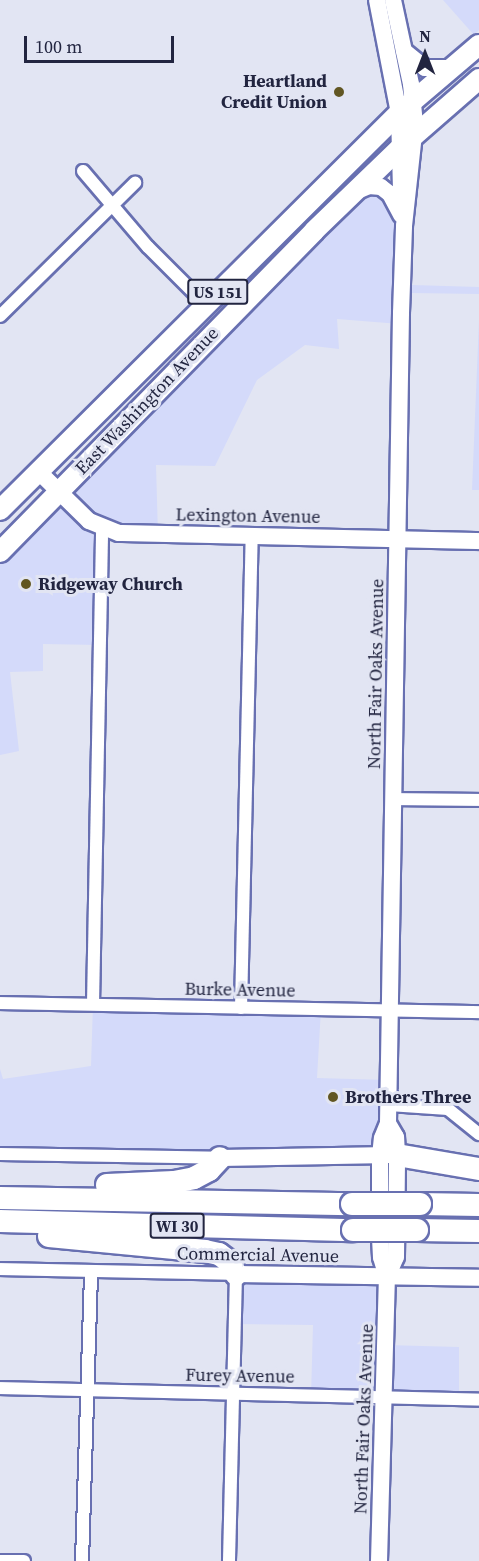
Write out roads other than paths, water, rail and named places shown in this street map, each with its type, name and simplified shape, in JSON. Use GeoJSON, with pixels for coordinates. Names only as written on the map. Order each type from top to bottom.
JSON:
{"type":"FeatureCollection","features":[{"type":"Feature","properties":{"kind":"highway"},"geometry":{"type":"LineString","coordinates":[[389,1155],[479,1169]]}},
{"type":"Feature","properties":{"kind":"highway"},"geometry":{"type":"LineString","coordinates":[[0,1189],[174,1182],[194,1178],[209,1170],[220,1158]]}},
{"type":"Feature","properties":{"kind":"highway","name":"WI 30"},"geometry":{"type":"LineString","coordinates":[[0,1198],[479,1204]]}},
{"type":"Feature","properties":{"kind":"highway","name":"WI 30"},"geometry":{"type":"LineString","coordinates":[[0,1221],[479,1231]]}},
{"type":"Feature","properties":{"kind":"highway"},"geometry":{"type":"LineString","coordinates":[[0,1232],[205,1251],[219,1254],[228,1260],[236,1274]]}},
{"type":"Feature","properties":{"kind":"main road","name":"East Washington Avenue"},"geometry":{"type":"LineString","coordinates":[[0,510],[406,107],[479,45]]}},
{"type":"Feature","properties":{"kind":"main road","name":"East Washington Avenue"},"geometry":{"type":"LineString","coordinates":[[0,552],[60,493],[237,308],[354,192],[479,79]]}},
{"type":"Feature","properties":{"kind":"street"},"geometry":{"type":"LineString","coordinates":[[377,0],[406,107]]}},
{"type":"Feature","properties":{"kind":"street"},"geometry":{"type":"LineString","coordinates":[[393,0],[404,51],[406,107]]}},
{"type":"Feature","properties":{"kind":"street"},"geometry":{"type":"LineString","coordinates":[[404,51],[425,68],[452,68]]}},
{"type":"Feature","properties":{"kind":"street","name":"North Fair Oaks Avenue"},"geometry":{"type":"LineString","coordinates":[[379,1561],[387,1277],[396,1257],[389,1155],[396,1137],[388,1123],[406,107]]}},
{"type":"Feature","properties":{"kind":"street"},"geometry":{"type":"LineString","coordinates":[[83,171],[148,247],[205,304]]}},
{"type":"Feature","properties":{"kind":"street"},"geometry":{"type":"LineString","coordinates":[[0,316],[135,183]]}},
{"type":"Feature","properties":{"kind":"street"},"geometry":{"type":"LineString","coordinates":[[354,192],[369,186],[381,187],[390,194],[403,220]]}},
{"type":"Feature","properties":{"kind":"street","name":"Lexington Avenue"},"geometry":{"type":"LineString","coordinates":[[39,472],[89,521],[119,533],[479,541]]}},
{"type":"Feature","properties":{"kind":"street"},"geometry":{"type":"LineString","coordinates":[[93,1004],[102,527]]}},
{"type":"Feature","properties":{"kind":"street"},"geometry":{"type":"LineString","coordinates":[[241,1008],[252,536]]}},
{"type":"Feature","properties":{"kind":"street"},"geometry":{"type":"LineString","coordinates":[[393,799],[479,800]]}},
{"type":"Feature","properties":{"kind":"street","name":"Burke Avenue"},"geometry":{"type":"LineString","coordinates":[[0,1003],[479,1012]]}},
{"type":"Feature","properties":{"kind":"street"},"geometry":{"type":"LineString","coordinates":[[389,1105],[448,1109],[479,1134]]}},
{"type":"Feature","properties":{"kind":"street"},"geometry":{"type":"LineString","coordinates":[[0,1154],[220,1158],[389,1155]]}},
{"type":"Feature","properties":{"kind":"street","name":"Commercial Avenue"},"geometry":{"type":"LineString","coordinates":[[0,1269],[479,1278]]}},
{"type":"Feature","properties":{"kind":"street"},"geometry":{"type":"LineString","coordinates":[[82,1561],[91,1271]]}},
{"type":"Feature","properties":{"kind":"street"},"geometry":{"type":"LineString","coordinates":[[229,1561],[236,1274]]}},
{"type":"Feature","properties":{"kind":"street","name":"Furey Avenue"},"geometry":{"type":"LineString","coordinates":[[0,1388],[479,1400]]}},
{"type":"Feature","properties":{"kind":"street"},"geometry":{"type":"LineString","coordinates":[[0,1561],[24,1561]]}},
{"type":"Feature","properties":{"kind":"place","name":"Heartland Credit Union"},"geometry":{"type":"Point","coordinates":[339,92]}},
{"type":"Feature","properties":{"kind":"place","name":"Ridgeway Church"},"geometry":{"type":"Point","coordinates":[26,584]}},
{"type":"Feature","properties":{"kind":"place","name":"Brothers Three"},"geometry":{"type":"Point","coordinates":[333,1097]}}]}
